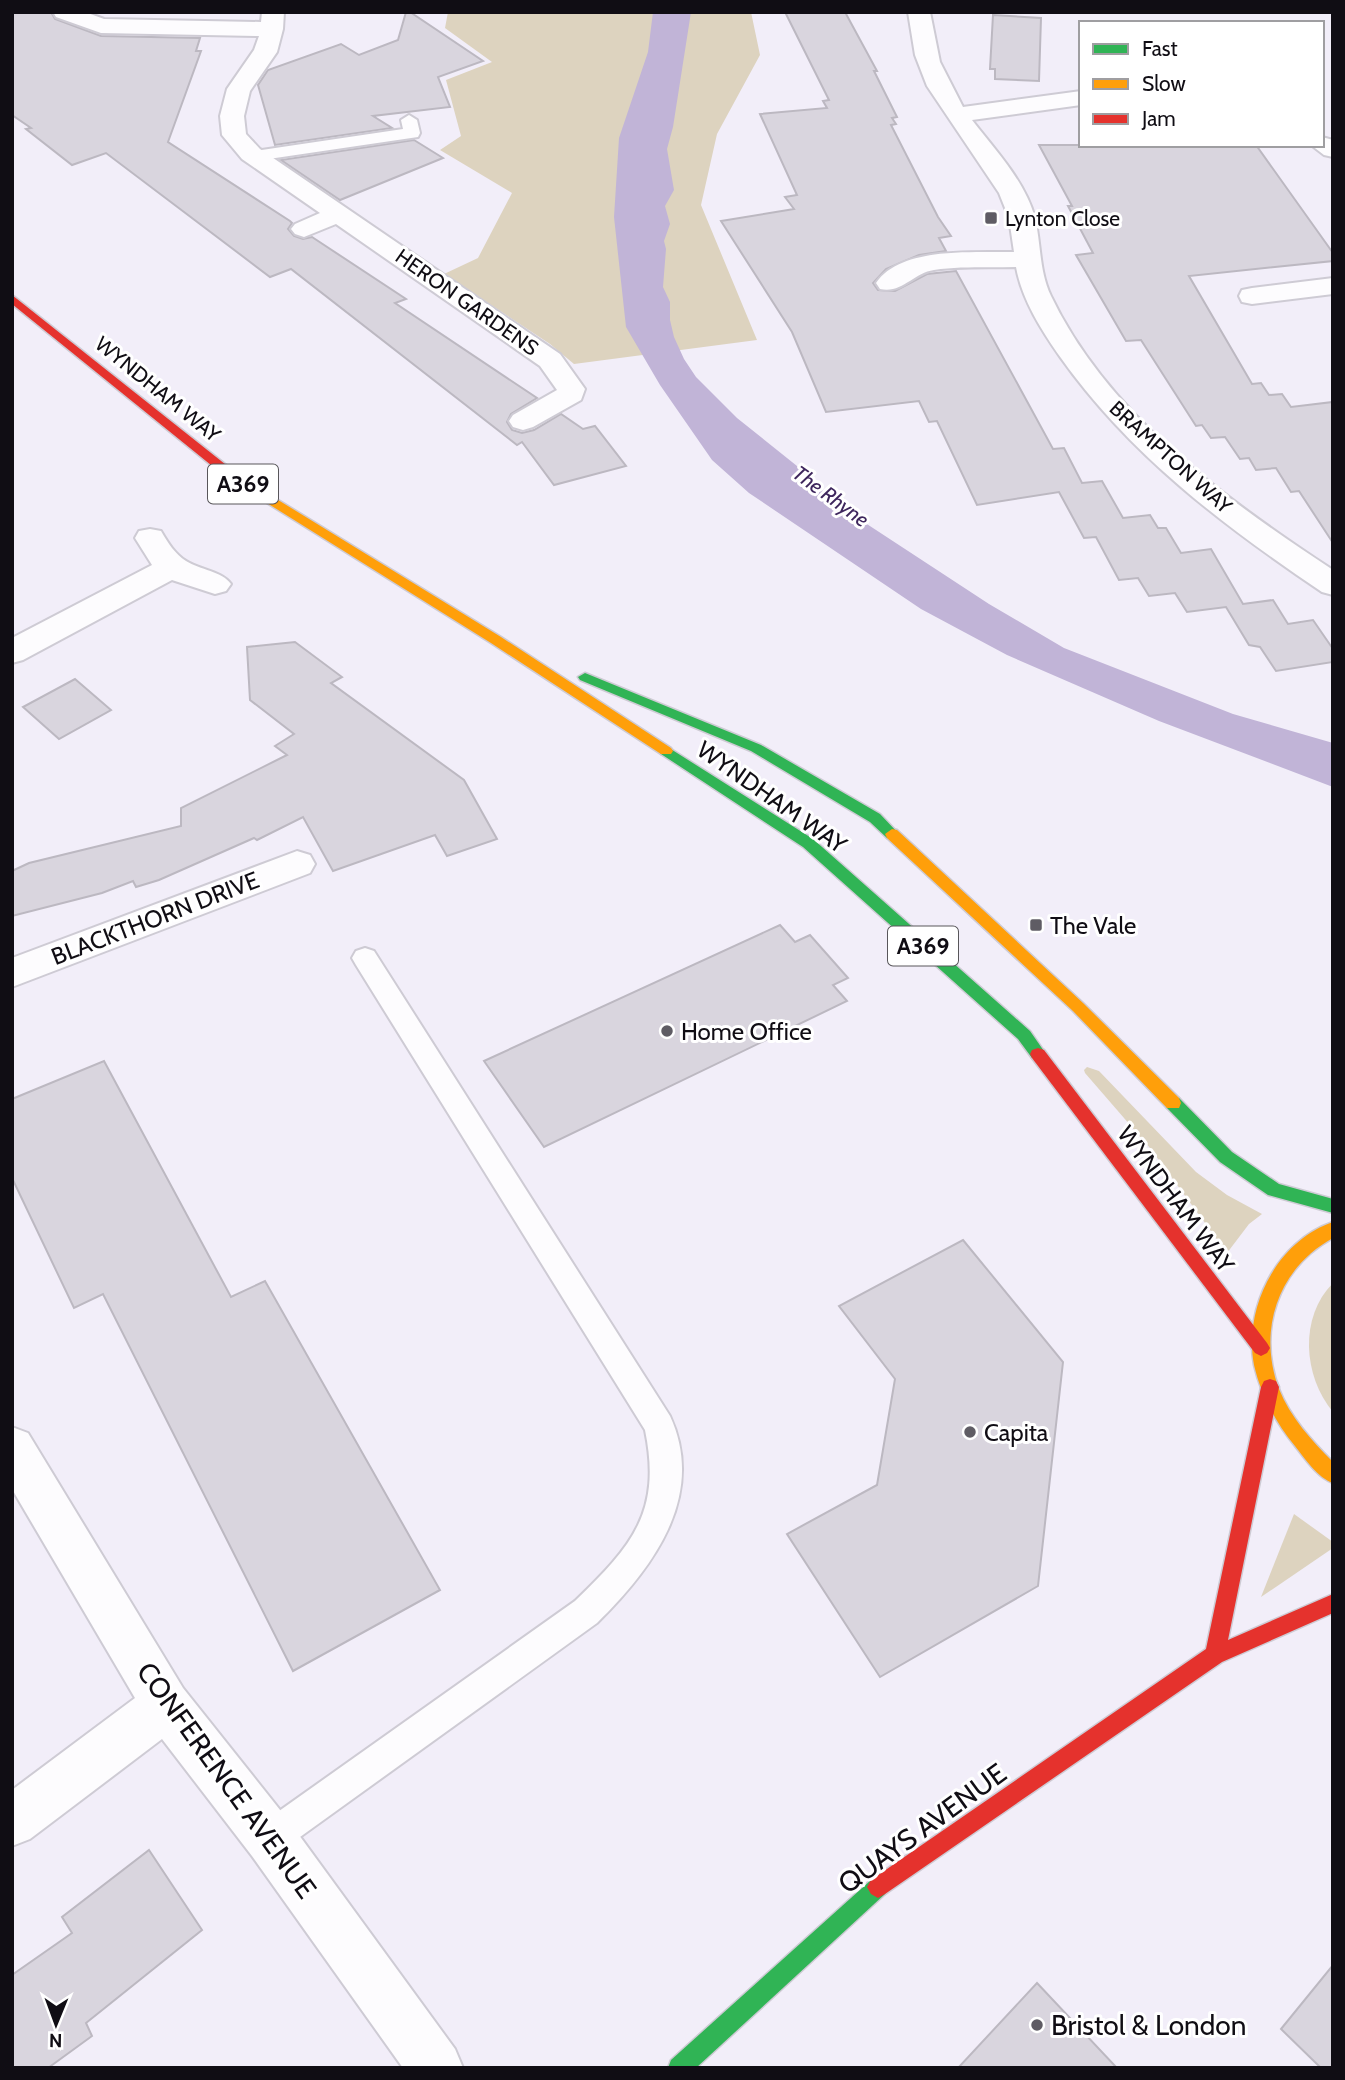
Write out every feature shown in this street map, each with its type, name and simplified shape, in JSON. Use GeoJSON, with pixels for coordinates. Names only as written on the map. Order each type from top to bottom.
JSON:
{"type":"FeatureCollection","features":[{"type":"Feature","properties":{"kind":"main road","name":"WYNDHAM WAY"},"geometry":{"type":"LineString","coordinates":[[12,298],[240,482],[496,640],[808,843],[1024,1035],[1261,1348]]}},
{"type":"Feature","properties":{"kind":"main road","name":"WYNDHAM WAY"},"geometry":{"type":"LineString","coordinates":[[496,640],[756,748],[875,818],[1079,1007],[1226,1157],[1274,1190],[1333,1206]]}},
{"type":"Feature","properties":{"kind":"main road","name":"A369"},"geometry":{"type":"LineString","coordinates":[[1333,1229],[1321,1233],[1291,1257],[1271,1287],[1261,1348],[1270,1387],[1308,1452],[1333,1475]]}},
{"type":"Feature","properties":{"kind":"main road"},"geometry":{"type":"LineString","coordinates":[[1216,1655],[1270,1387]]}},
{"type":"Feature","properties":{"kind":"main road","name":"QUAYS AVENUE"},"geometry":{"type":"LineString","coordinates":[[679,2068],[881,1884],[1216,1655],[1333,1603]]}},
{"type":"Feature","properties":{"kind":"street","name":"HERON GARDENS"},"geometry":{"type":"LineString","coordinates":[[64,12],[101,26],[272,21],[265,52],[256,62],[250,77],[239,89],[232,116],[235,138],[255,156],[550,360],[571,389],[571,394],[523,421]]}},
{"type":"Feature","properties":{"kind":"street","name":"BRAMPTON WAY"},"geometry":{"type":"LineString","coordinates":[[919,12],[931,70],[957,115],[1013,194],[1023,218],[1034,287],[1056,327],[1092,380],[1128,422],[1186,475],[1257,532],[1333,585]]}},
{"type":"Feature","properties":{"kind":"street"},"geometry":{"type":"LineString","coordinates":[[957,115],[1079,98]]}},
{"type":"Feature","properties":{"kind":"street"},"geometry":{"type":"LineString","coordinates":[[303,229],[339,214]]}},
{"type":"Feature","properties":{"kind":"street"},"geometry":{"type":"LineString","coordinates":[[888,283],[904,261],[1028,259]]}},
{"type":"Feature","properties":{"kind":"street"},"geometry":{"type":"LineString","coordinates":[[1252,296],[1333,286]]}},
{"type":"Feature","properties":{"kind":"street"},"geometry":{"type":"LineString","coordinates":[[150,538],[159,554],[172,567],[215,584]]}},
{"type":"Feature","properties":{"kind":"street"},"geometry":{"type":"LineString","coordinates":[[12,652],[172,567]]}},
{"type":"Feature","properties":{"kind":"street","name":"BLACKTHORN DRIVE"},"geometry":{"type":"LineString","coordinates":[[12,973],[297,864]]}},
{"type":"Feature","properties":{"kind":"street","name":"CONFERENCE AVENUE"},"geometry":{"type":"LineString","coordinates":[[12,1447],[166,1705],[270,1838],[436,2068]]}},
{"type":"Feature","properties":{"kind":"street"},"geometry":{"type":"LineString","coordinates":[[12,1821],[166,1705]]}},
{"type":"Feature","properties":{"kind":"lane"},"geometry":{"type":"LineString","coordinates":[[255,156],[412,133],[409,120]]}},
{"type":"Feature","properties":{"kind":"lane"},"geometry":{"type":"LineString","coordinates":[[270,1838],[586,1612],[622,1578],[643,1549],[658,1522],[667,1468],[659,1426],[365,958]]}},
{"type":"Feature","properties":{"kind":"shaded area"},"geometry":{"type":"Polygon","coordinates":[[[448,12],[751,12],[760,55],[717,134],[701,205],[757,340],[574,364],[550,344],[444,274],[478,258],[512,193],[440,150],[461,136],[446,80],[492,62],[445,28],[448,12]]]}},
{"type":"Feature","properties":{"kind":"shaded area"},"geometry":{"type":"Polygon","coordinates":[[[653,12],[691,12],[673,127],[667,149],[674,190],[665,206],[670,224],[664,241],[666,249],[663,287],[670,302],[674,337],[696,377],[737,418],[802,470],[847,511],[989,604],[1064,648],[1233,714],[1333,743],[1333,787],[1159,721],[1007,655],[921,609],[749,493],[712,460],[660,385],[626,327],[614,217],[619,138],[648,52],[653,12]]]}},
{"type":"Feature","properties":{"kind":"shaded area"},"geometry":{"type":"Polygon","coordinates":[[[1087,1067],[1099,1071],[1196,1172],[1227,1195],[1262,1214],[1249,1224],[1227,1253],[1150,1148],[1085,1073],[1087,1067]]]}},
{"type":"Feature","properties":{"kind":"shaded area"},"geometry":{"type":"Polygon","coordinates":[[[1333,1283],[1333,1412],[1316,1381],[1309,1347],[1314,1312],[1333,1283]]]}},
{"type":"Feature","properties":{"kind":"shaded area"},"geometry":{"type":"Polygon","coordinates":[[[1294,1514],[1333,1542],[1333,1548],[1261,1597],[1294,1514]]]}},
{"type":"Feature","properties":{"kind":"building"},"geometry":{"type":"Polygon","coordinates":[[[12,12],[51,12],[55,19],[101,36],[200,38],[196,51],[201,51],[168,142],[290,221],[292,223],[288,229],[294,236],[303,239],[312,237],[406,299],[395,303],[537,398],[511,414],[507,422],[512,430],[522,433],[534,430],[561,414],[583,429],[595,426],[626,466],[554,485],[522,442],[517,445],[291,269],[270,277],[106,153],[72,165],[26,129],[31,128],[12,115],[12,12]]]}},
{"type":"Feature","properties":{"kind":"building"},"geometry":{"type":"Polygon","coordinates":[[[406,12],[410,12],[483,61],[438,77],[450,107],[373,116],[392,128],[275,145],[258,85],[268,70],[341,44],[359,55],[398,40],[406,12]]]}},
{"type":"Feature","properties":{"kind":"building"},"geometry":{"type":"Polygon","coordinates":[[[785,12],[845,12],[877,71],[874,71],[897,117],[892,118],[896,124],[891,125],[938,217],[951,236],[939,238],[946,251],[919,255],[886,269],[873,283],[878,290],[895,291],[927,274],[956,271],[1053,449],[1064,448],[1082,483],[1102,481],[1123,518],[1150,515],[1158,528],[1166,528],[1181,553],[1211,549],[1243,604],[1273,600],[1288,624],[1313,620],[1333,649],[1333,662],[1276,671],[1260,647],[1249,645],[1226,607],[1187,612],[1175,593],[1149,596],[1138,578],[1119,580],[1096,537],[1084,538],[1059,492],[977,505],[937,421],[929,422],[919,401],[826,412],[792,332],[721,221],[794,209],[785,197],[797,195],[760,114],[827,108],[823,101],[829,100],[785,12]]]}},
{"type":"Feature","properties":{"kind":"building"},"geometry":{"type":"Polygon","coordinates":[[[993,15],[1041,18],[1039,81],[995,79],[995,69],[990,69],[993,15]]]}},
{"type":"Feature","properties":{"kind":"building"},"geometry":{"type":"Polygon","coordinates":[[[414,140],[443,158],[340,200],[281,160],[414,140]]]}},
{"type":"Feature","properties":{"kind":"building"},"geometry":{"type":"Polygon","coordinates":[[[1039,145],[1257,147],[1333,253],[1333,261],[1189,276],[1252,384],[1261,383],[1269,395],[1282,394],[1291,407],[1333,402],[1333,543],[1299,491],[1291,492],[1276,468],[1256,470],[1249,458],[1240,459],[1225,437],[1211,438],[1202,425],[1196,426],[1141,340],[1126,341],[1076,255],[1093,253],[1068,206],[1072,206],[1039,145]]]}},
{"type":"Feature","properties":{"kind":"building"},"geometry":{"type":"Polygon","coordinates":[[[295,642],[342,677],[331,683],[464,780],[497,839],[447,856],[435,835],[333,871],[303,817],[257,840],[254,838],[159,880],[136,887],[133,881],[102,893],[12,916],[12,871],[29,863],[181,826],[181,808],[287,755],[275,746],[294,734],[250,700],[247,647],[295,642]]]}},
{"type":"Feature","properties":{"kind":"building"},"geometry":{"type":"Polygon","coordinates":[[[75,679],[111,710],[59,739],[23,707],[75,679]]]}},
{"type":"Feature","properties":{"kind":"building","name":"Home Office"},"geometry":{"type":"Polygon","coordinates":[[[780,925],[795,942],[810,935],[848,978],[833,985],[847,1001],[544,1147],[484,1061],[780,925]]]}},
{"type":"Feature","properties":{"kind":"building"},"geometry":{"type":"Polygon","coordinates":[[[104,1061],[231,1297],[265,1281],[440,1590],[293,1671],[103,1294],[74,1308],[12,1178],[12,1099],[104,1061]]]}},
{"type":"Feature","properties":{"kind":"building","name":"Capita"},"geometry":{"type":"Polygon","coordinates":[[[963,1240],[1063,1362],[1038,1586],[880,1677],[787,1534],[877,1485],[895,1379],[839,1306],[963,1240]]]}},
{"type":"Feature","properties":{"kind":"building"},"geometry":{"type":"Polygon","coordinates":[[[149,1850],[202,1930],[86,2023],[92,2036],[48,2068],[12,2068],[12,1975],[72,1933],[62,1917],[149,1850]]]}},
{"type":"Feature","properties":{"kind":"building"},"geometry":{"type":"Polygon","coordinates":[[[1333,1965],[1333,2068],[1321,2068],[1281,2029],[1333,1965]]]}},
{"type":"Feature","properties":{"kind":"building","name":"Bristol & London"},"geometry":{"type":"Polygon","coordinates":[[[1037,1983],[1117,2068],[958,2068],[1037,1983]]]}},
{"type":"Feature","properties":{"kind":"traffic: fast"},"geometry":{"type":"LineString","coordinates":[[585,677],[756,748],[875,818],[892,834]]}},
{"type":"Feature","properties":{"kind":"traffic: fast"},"geometry":{"type":"LineString","coordinates":[[666,751],[808,843],[1024,1035],[1038,1054]]}},
{"type":"Feature","properties":{"kind":"traffic: fast"},"geometry":{"type":"LineString","coordinates":[[1173,1103],[1226,1157],[1274,1190],[1333,1206]]}},
{"type":"Feature","properties":{"kind":"traffic: fast"},"geometry":{"type":"LineString","coordinates":[[679,2068],[878,1887]]}},
{"type":"Feature","properties":{"kind":"traffic: slow"},"geometry":{"type":"LineString","coordinates":[[231,475],[496,640],[666,751]]}},
{"type":"Feature","properties":{"kind":"traffic: slow"},"geometry":{"type":"LineString","coordinates":[[892,834],[1078,1007],[1173,1103]]}},
{"type":"Feature","properties":{"kind":"traffic: slow"},"geometry":{"type":"LineString","coordinates":[[1333,1229],[1294,1256],[1280,1274],[1263,1317],[1261,1341],[1263,1364],[1275,1400],[1314,1456],[1333,1475]]}},
{"type":"Feature","properties":{"kind":"traffic: jam"},"geometry":{"type":"LineString","coordinates":[[12,298],[231,475]]}},
{"type":"Feature","properties":{"kind":"traffic: jam"},"geometry":{"type":"LineString","coordinates":[[1038,1054],[1261,1348]]}},
{"type":"Feature","properties":{"kind":"traffic: jam"},"geometry":{"type":"LineString","coordinates":[[1215,1655],[1270,1387]]}},
{"type":"Feature","properties":{"kind":"traffic: jam"},"geometry":{"type":"LineString","coordinates":[[878,1887],[1215,1655],[1333,1603]]}},
{"type":"Feature","properties":{"kind":"place","name":"Lynton Close"},"geometry":{"type":"Point","coordinates":[991,218]}},
{"type":"Feature","properties":{"kind":"place","name":"The Vale"},"geometry":{"type":"Point","coordinates":[1036,925]}},
{"type":"Feature","properties":{"kind":"place","name":"Home Office"},"geometry":{"type":"Point","coordinates":[667,1031]}},
{"type":"Feature","properties":{"kind":"place","name":"Capita"},"geometry":{"type":"Point","coordinates":[970,1432]}},
{"type":"Feature","properties":{"kind":"place","name":"Bristol & London"},"geometry":{"type":"Point","coordinates":[1037,2025]}},
{"type":"Feature","properties":{"kind":"water label","name":"The Rhyne"},"geometry":{"type":"Point","coordinates":[831,496]}}]}
